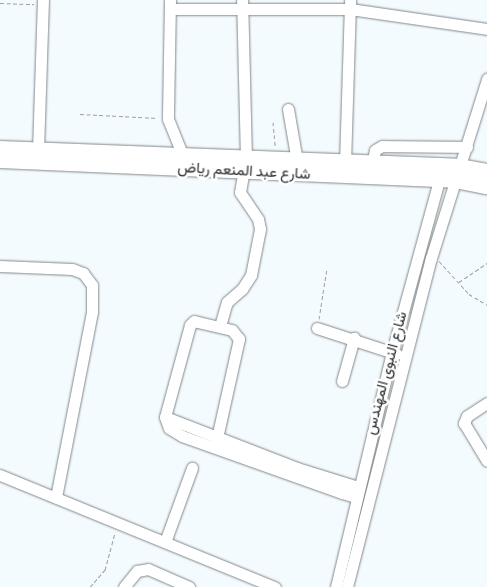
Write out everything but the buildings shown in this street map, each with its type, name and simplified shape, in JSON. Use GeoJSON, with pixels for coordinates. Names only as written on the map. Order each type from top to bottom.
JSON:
{"type":"FeatureCollection","features":[{"type":"Feature","properties":{"kind":"highway","name":"شارع عبد المنعم رياض"},"geometry":{"type":"LineString","coordinates":[[0,148],[183,156],[245,165],[276,160],[297,167],[345,163],[372,164],[449,173],[487,186]]}},
{"type":"Feature","properties":{"kind":"highway","name":"شارع عبد المنعم رياض"},"geometry":{"type":"LineString","coordinates":[[0,160],[245,165],[449,173],[487,172]]}},
{"type":"Feature","properties":{"kind":"street"},"geometry":{"type":"LineString","coordinates":[[38,150],[43,2]]}},
{"type":"Feature","properties":{"kind":"street"},"geometry":{"type":"LineString","coordinates":[[183,156],[168,119],[170,4],[350,4],[487,29]]}},
{"type":"Feature","properties":{"kind":"street"},"geometry":{"type":"LineString","coordinates":[[220,326],[227,302],[247,284],[255,260],[260,229],[258,219],[240,195],[245,165],[243,4]]}},
{"type":"Feature","properties":{"kind":"street"},"geometry":{"type":"LineString","coordinates":[[345,163],[350,4]]}},
{"type":"Feature","properties":{"kind":"street"},"geometry":{"type":"LineString","coordinates":[[449,173],[467,147],[487,79]]}},
{"type":"Feature","properties":{"kind":"street"},"geometry":{"type":"LineString","coordinates":[[288,109],[297,167]]}},
{"type":"Feature","properties":{"kind":"street"},"geometry":{"type":"LineString","coordinates":[[372,164],[374,150],[382,146],[467,147]]}},
{"type":"Feature","properties":{"kind":"street","name":"شارع النبوى المهندس"},"geometry":{"type":"LineString","coordinates":[[347,587],[371,486],[431,258],[449,173]]}},
{"type":"Feature","properties":{"kind":"street","name":"شارع النبوى المهندس"},"geometry":{"type":"LineString","coordinates":[[336,587],[392,352],[449,173]]}},
{"type":"Feature","properties":{"kind":"street"},"geometry":{"type":"LineString","coordinates":[[0,266],[72,269],[83,273],[92,284],[92,312],[56,498]]}},
{"type":"Feature","properties":{"kind":"street"},"geometry":{"type":"LineString","coordinates":[[216,442],[239,339],[235,332],[220,326],[191,323],[164,417],[173,431],[216,442],[276,464],[358,489],[371,486]]}},
{"type":"Feature","properties":{"kind":"street"},"geometry":{"type":"LineString","coordinates":[[317,328],[354,338],[406,357]]}},
{"type":"Feature","properties":{"kind":"street"},"geometry":{"type":"LineString","coordinates":[[342,381],[354,338]]}},
{"type":"Feature","properties":{"kind":"street"},"geometry":{"type":"LineString","coordinates":[[485,408],[467,416],[464,423],[487,460]]}},
{"type":"Feature","properties":{"kind":"street"},"geometry":{"type":"LineString","coordinates":[[165,542],[192,468]]}},
{"type":"Feature","properties":{"kind":"street"},"geometry":{"type":"LineString","coordinates":[[0,475],[275,587]]}},
{"type":"Feature","properties":{"kind":"street"},"geometry":{"type":"LineString","coordinates":[[348,531],[360,534]]}},
{"type":"Feature","properties":{"kind":"street"},"geometry":{"type":"LineString","coordinates":[[124,587],[137,571],[148,569],[189,587]]}},
{"type":"Feature","properties":{"kind":"path"},"geometry":{"type":"LineString","coordinates":[[0,3],[43,2]]}},
{"type":"Feature","properties":{"kind":"path"},"geometry":{"type":"LineString","coordinates":[[80,114],[125,114],[168,119]]}},
{"type":"Feature","properties":{"kind":"path"},"geometry":{"type":"LineString","coordinates":[[273,122],[276,160]]}},
{"type":"Feature","properties":{"kind":"path"},"geometry":{"type":"LineString","coordinates":[[431,258],[444,263],[469,294],[487,305]]}},
{"type":"Feature","properties":{"kind":"path"},"geometry":{"type":"LineString","coordinates":[[459,282],[487,264]]}},
{"type":"Feature","properties":{"kind":"path"},"geometry":{"type":"LineString","coordinates":[[317,328],[327,268]]}},
{"type":"Feature","properties":{"kind":"path"},"geometry":{"type":"LineString","coordinates":[[90,587],[104,570],[118,524]]}}]}
